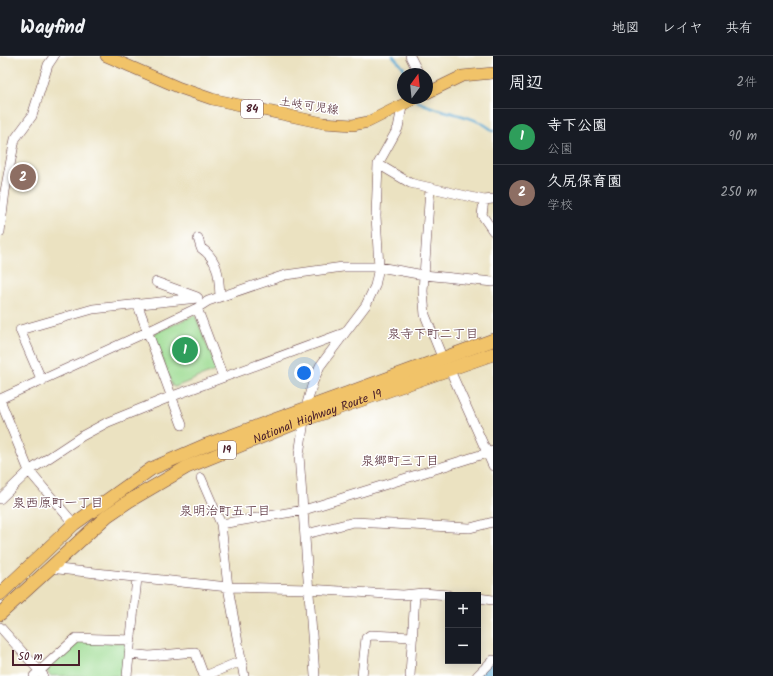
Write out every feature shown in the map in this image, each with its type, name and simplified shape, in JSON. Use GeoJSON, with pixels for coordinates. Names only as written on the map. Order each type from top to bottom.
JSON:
{"type":"FeatureCollection","features":[{"type":"Feature","properties":{"kind":"highway","name":"National Highway Route 19"},"geometry":{"type":"LineString","coordinates":[[0,594],[74,524],[151,469],[200,447],[304,414],[446,362],[493,340]]}},
{"type":"Feature","properties":{"kind":"highway","name":"National Highway Route 19"},"geometry":{"type":"LineString","coordinates":[[446,362],[493,354]]}},
{"type":"Feature","properties":{"kind":"highway","name":"National Highway Route 19"},"geometry":{"type":"LineString","coordinates":[[0,614],[107,516],[163,480],[187,467],[304,414]]}},
{"type":"Feature","properties":{"kind":"main road","name":"土岐可児線"},"geometry":{"type":"LineString","coordinates":[[106,56],[180,88],[212,99],[316,122],[353,125],[368,122],[405,104]]}},
{"type":"Feature","properties":{"kind":"main road"},"geometry":{"type":"LineString","coordinates":[[433,89],[462,76],[493,73]]}},
{"type":"Feature","properties":{"kind":"street"},"geometry":{"type":"LineString","coordinates":[[0,232],[4,191],[15,139],[32,116],[48,65],[54,56]]}},
{"type":"Feature","properties":{"kind":"street"},"geometry":{"type":"LineString","coordinates":[[410,56],[416,68]]}},
{"type":"Feature","properties":{"kind":"street"},"geometry":{"type":"LineString","coordinates":[[315,676],[308,589],[306,534],[299,455],[304,414],[320,366],[366,305],[375,286],[379,267],[376,216],[378,164],[398,128],[408,104]]}},
{"type":"Feature","properties":{"kind":"street"},"geometry":{"type":"LineString","coordinates":[[378,164],[410,183],[489,199],[482,215],[493,231]]}},
{"type":"Feature","properties":{"kind":"street"},"geometry":{"type":"LineString","coordinates":[[430,188],[423,291],[425,315],[490,452],[493,466]]}},
{"type":"Feature","properties":{"kind":"street"},"geometry":{"type":"LineString","coordinates":[[198,238],[201,248],[211,255],[216,267],[220,297]]}},
{"type":"Feature","properties":{"kind":"street"},"geometry":{"type":"LineString","coordinates":[[74,524],[29,470],[0,400],[147,332],[197,308],[208,301],[285,275],[343,267],[379,267],[424,275],[493,282]]}},
{"type":"Feature","properties":{"kind":"street"},"geometry":{"type":"LineString","coordinates":[[156,282],[208,301]]}},
{"type":"Feature","properties":{"kind":"street"},"geometry":{"type":"LineString","coordinates":[[42,381],[20,330],[93,310],[137,303],[198,298]]}},
{"type":"Feature","properties":{"kind":"street"},"geometry":{"type":"LineString","coordinates":[[137,303],[170,397],[182,425]]}},
{"type":"Feature","properties":{"kind":"street"},"geometry":{"type":"LineString","coordinates":[[197,308],[223,377]]}},
{"type":"Feature","properties":{"kind":"street"},"geometry":{"type":"LineString","coordinates":[[0,499],[29,470],[82,436],[108,422],[223,377],[344,333]]}},
{"type":"Feature","properties":{"kind":"street"},"geometry":{"type":"LineString","coordinates":[[221,524],[304,510],[490,452]]}},
{"type":"Feature","properties":{"kind":"street"},"geometry":{"type":"LineString","coordinates":[[201,478],[221,524],[228,587],[244,676]]}},
{"type":"Feature","properties":{"kind":"street"},"geometry":{"type":"LineString","coordinates":[[306,534],[354,522],[470,528],[493,522]]}},
{"type":"Feature","properties":{"kind":"street"},"geometry":{"type":"LineString","coordinates":[[49,568],[228,587],[445,595]]}},
{"type":"Feature","properties":{"kind":"street"},"geometry":{"type":"LineString","coordinates":[[127,676],[137,578]]}},
{"type":"Feature","properties":{"kind":"street"},"geometry":{"type":"LineString","coordinates":[[403,676],[410,676],[415,594]]}},
{"type":"Feature","properties":{"kind":"street"},"geometry":{"type":"LineString","coordinates":[[481,598],[493,600]]}},
{"type":"Feature","properties":{"kind":"street"},"geometry":{"type":"LineString","coordinates":[[0,627],[39,674],[76,638],[131,640]]}},
{"type":"Feature","properties":{"kind":"street"},"geometry":{"type":"LineString","coordinates":[[362,676],[366,638],[370,635],[413,637]]}},
{"type":"Feature","properties":{"kind":"street"},"geometry":{"type":"LineString","coordinates":[[129,654],[149,656],[195,652],[204,676],[241,661]]}},
{"type":"Feature","properties":{"kind":"street"},"geometry":{"type":"LineString","coordinates":[[477,676],[493,660]]}},
{"type":"Feature","properties":{"kind":"green space"},"geometry":{"type":"Polygon","coordinates":[[[195,315],[217,370],[175,387],[172,386],[154,336],[155,333],[195,315]]]}},
{"type":"Feature","properties":{"kind":"green space"},"geometry":{"type":"Polygon","coordinates":[[[77,641],[127,643],[125,676],[50,676],[47,671],[47,667],[77,641]]]}},
{"type":"Feature","properties":{"kind":"waterway"},"geometry":{"type":"LineString","coordinates":[[393,56],[403,68]]}},
{"type":"Feature","properties":{"kind":"waterway"},"geometry":{"type":"LineString","coordinates":[[424,104],[466,117],[485,125],[493,131]]}},
{"type":"Feature","properties":{"kind":"waterway"},"geometry":{"type":"LineString","coordinates":[[485,676],[493,669]]}},
{"type":"Feature","properties":{"kind":"place","name":"久尻保育園"},"geometry":{"type":"Point","coordinates":[23,177]}},
{"type":"Feature","properties":{"kind":"place","name":"寺下公園"},"geometry":{"type":"Point","coordinates":[185,350]}},
{"type":"Feature","properties":{"kind":"district","name":"泉寺下町二丁目"},"geometry":{"type":"Point","coordinates":[433,334]}},
{"type":"Feature","properties":{"kind":"district","name":"泉郷町三丁目"},"geometry":{"type":"Point","coordinates":[400,461]}},
{"type":"Feature","properties":{"kind":"district","name":"泉西原町一丁目"},"geometry":{"type":"Point","coordinates":[58,503]}},
{"type":"Feature","properties":{"kind":"district","name":"泉明治町五丁目"},"geometry":{"type":"Point","coordinates":[225,511]}}]}
